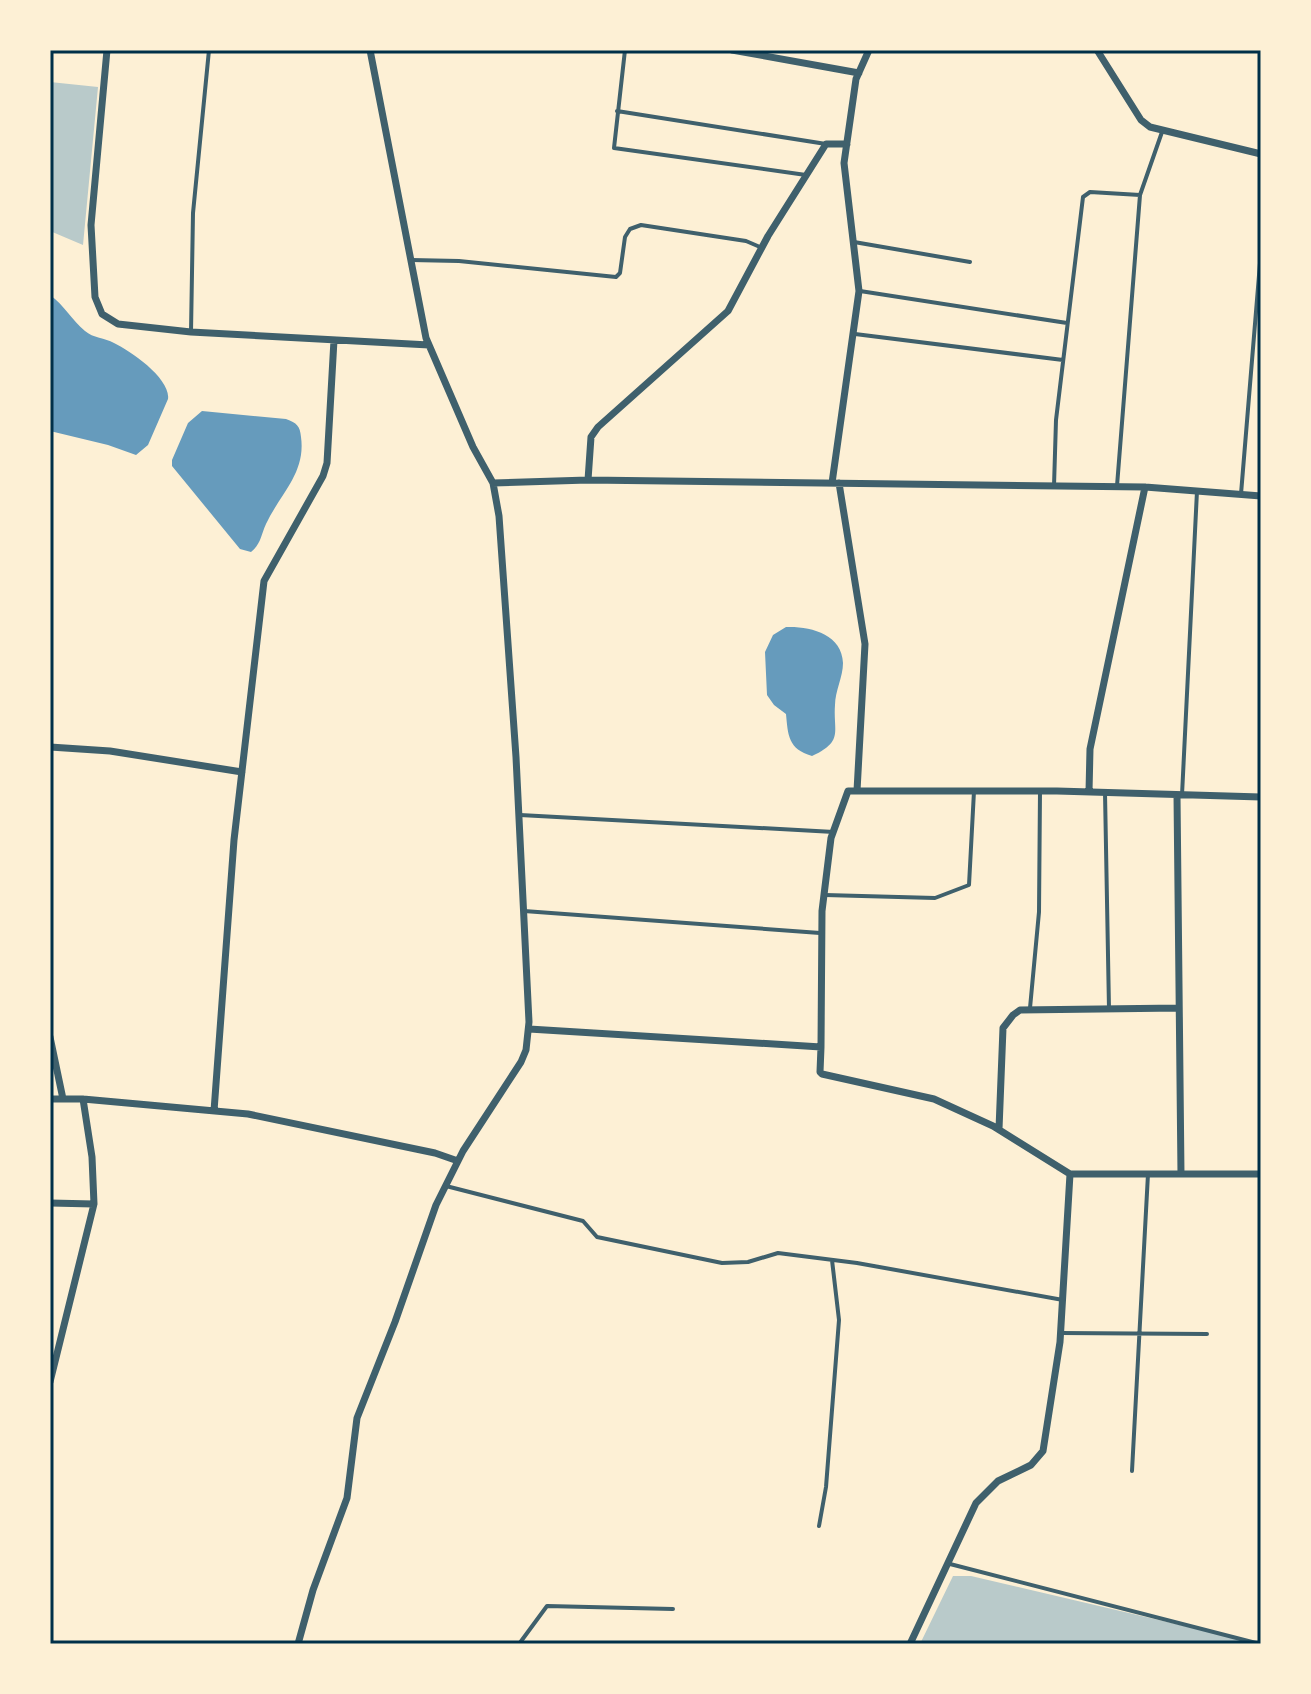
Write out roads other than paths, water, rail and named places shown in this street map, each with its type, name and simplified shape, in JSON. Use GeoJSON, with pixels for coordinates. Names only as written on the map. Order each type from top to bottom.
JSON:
{"type":"FeatureCollection","features":[{"type":"Feature","properties":{"kind":"street"},"geometry":{"type":"LineString","coordinates":[[107,50],[91,225],[95,297],[102,314],[118,324],[191,332],[429,345]]}},
{"type":"Feature","properties":{"kind":"street"},"geometry":{"type":"LineString","coordinates":[[298,1644],[313,1590],[347,1498],[357,1418],[436,1205],[458,1161],[521,1062],[529,1029],[529,978],[499,516],[493,483],[473,447],[429,345],[370,50]]}},
{"type":"Feature","properties":{"kind":"street"},"geometry":{"type":"LineString","coordinates":[[732,50],[770,53],[859,73]]}},
{"type":"Feature","properties":{"kind":"street"},"geometry":{"type":"LineString","coordinates":[[857,791],[865,644],[836,483],[859,291],[844,163],[859,73],[869,50]]}},
{"type":"Feature","properties":{"kind":"street"},"geometry":{"type":"LineString","coordinates":[[1099,51],[1141,120],[1162,132],[1261,154]]}},
{"type":"Feature","properties":{"kind":"street"},"geometry":{"type":"LineString","coordinates":[[588,480],[591,437],[598,427],[719,321],[738,295],[762,248],[826,144],[847,144]]}},
{"type":"Feature","properties":{"kind":"street"},"geometry":{"type":"LineString","coordinates":[[214,1111],[234,840],[264,581],[323,476],[327,463],[334,340]]}},
{"type":"Feature","properties":{"kind":"street"},"geometry":{"type":"LineString","coordinates":[[493,483],[588,480],[1117,486],[1261,496]]}},
{"type":"Feature","properties":{"kind":"street"},"geometry":{"type":"LineString","coordinates":[[1089,792],[1090,749],[1145,487]]}},
{"type":"Feature","properties":{"kind":"street"},"geometry":{"type":"LineString","coordinates":[[50,747],[110,751],[242,772]]}},
{"type":"Feature","properties":{"kind":"street"},"geometry":{"type":"LineString","coordinates":[[1261,797],[1040,791],[848,791],[834,832],[824,895],[820,1072],[934,1099],[999,1129],[1070,1174],[1261,1174]]}},
{"type":"Feature","properties":{"kind":"street"},"geometry":{"type":"LineString","coordinates":[[1179,795],[1181,1174]]}},
{"type":"Feature","properties":{"kind":"street"},"geometry":{"type":"LineString","coordinates":[[999,1129],[1003,1028],[1020,1010],[1179,1008]]}},
{"type":"Feature","properties":{"kind":"street"},"geometry":{"type":"LineString","coordinates":[[529,1029],[821,1047]]}},
{"type":"Feature","properties":{"kind":"street"},"geometry":{"type":"LineString","coordinates":[[50,1037],[63,1099]]}},
{"type":"Feature","properties":{"kind":"street"},"geometry":{"type":"LineString","coordinates":[[50,1099],[83,1099],[248,1114],[435,1153],[458,1161]]}},
{"type":"Feature","properties":{"kind":"street"},"geometry":{"type":"LineString","coordinates":[[50,1382],[94,1204],[92,1157],[83,1099]]}},
{"type":"Feature","properties":{"kind":"street"},"geometry":{"type":"LineString","coordinates":[[910,1644],[982,1496],[998,1481],[1036,1461],[1043,1451],[1061,1333],[1070,1174]]}},
{"type":"Feature","properties":{"kind":"street"},"geometry":{"type":"LineString","coordinates":[[50,1203],[94,1204]]}},
{"type":"Feature","properties":{"kind":"lane"},"geometry":{"type":"LineString","coordinates":[[191,332],[193,213],[209,50]]}},
{"type":"Feature","properties":{"kind":"lane"},"geometry":{"type":"LineString","coordinates":[[625,50],[614,148],[806,175]]}},
{"type":"Feature","properties":{"kind":"lane"},"geometry":{"type":"LineString","coordinates":[[617,111],[826,144]]}},
{"type":"Feature","properties":{"kind":"lane"},"geometry":{"type":"LineString","coordinates":[[1117,486],[1140,195],[1162,132]]}},
{"type":"Feature","properties":{"kind":"lane"},"geometry":{"type":"LineString","coordinates":[[1054,486],[1063,360],[1083,197],[1090,192],[1140,195]]}},
{"type":"Feature","properties":{"kind":"lane"},"geometry":{"type":"LineString","coordinates":[[410,260],[459,261],[616,277],[620,273],[625,237],[630,229],[641,225],[746,241],[762,248]]}},
{"type":"Feature","properties":{"kind":"lane"},"geometry":{"type":"LineString","coordinates":[[853,241],[970,262]]}},
{"type":"Feature","properties":{"kind":"lane"},"geometry":{"type":"LineString","coordinates":[[1241,494],[1261,251]]}},
{"type":"Feature","properties":{"kind":"lane"},"geometry":{"type":"LineString","coordinates":[[859,291],[1067,323]]}},
{"type":"Feature","properties":{"kind":"lane"},"geometry":{"type":"LineString","coordinates":[[853,333],[1063,360]]}},
{"type":"Feature","properties":{"kind":"lane"},"geometry":{"type":"LineString","coordinates":[[1179,795],[1197,491]]}},
{"type":"Feature","properties":{"kind":"lane"},"geometry":{"type":"LineString","coordinates":[[824,895],[935,898],[969,885],[974,791]]}},
{"type":"Feature","properties":{"kind":"lane"},"geometry":{"type":"LineString","coordinates":[[1030,1010],[1039,912],[1040,791]]}},
{"type":"Feature","properties":{"kind":"lane"},"geometry":{"type":"LineString","coordinates":[[1105,793],[1109,1009]]}},
{"type":"Feature","properties":{"kind":"lane"},"geometry":{"type":"LineString","coordinates":[[519,815],[834,832]]}},
{"type":"Feature","properties":{"kind":"lane"},"geometry":{"type":"LineString","coordinates":[[524,911],[823,933]]}},
{"type":"Feature","properties":{"kind":"lane"},"geometry":{"type":"LineString","coordinates":[[1132,1471],[1148,1174]]}},
{"type":"Feature","properties":{"kind":"lane"},"geometry":{"type":"LineString","coordinates":[[446,1186],[583,1221],[597,1237],[722,1263],[748,1262],[778,1253],[1063,1300]]}},
{"type":"Feature","properties":{"kind":"lane"},"geometry":{"type":"LineString","coordinates":[[819,1526],[826,1487],[839,1320],[832,1260]]}},
{"type":"Feature","properties":{"kind":"lane"},"geometry":{"type":"LineString","coordinates":[[1061,1333],[1207,1334]]}},
{"type":"Feature","properties":{"kind":"lane"},"geometry":{"type":"LineString","coordinates":[[947,1563],[1256,1643]]}},
{"type":"Feature","properties":{"kind":"lane"},"geometry":{"type":"LineString","coordinates":[[519,1644],[547,1606],[673,1609]]}},
{"type":"Feature","properties":{"kind":"water"},"geometry":{"type":"Polygon","coordinates":[[[50,295],[85,331],[130,352],[163,383],[168,399],[148,445],[136,455],[50,431],[50,295]]]}},
{"type":"Feature","properties":{"kind":"water"},"geometry":{"type":"Polygon","coordinates":[[[202,411],[286,419],[300,430],[302,450],[296,472],[266,524],[259,543],[251,552],[240,549],[172,466],[188,423],[202,411]]]}},
{"type":"Feature","properties":{"kind":"water"},"geometry":{"type":"Polygon","coordinates":[[[786,627],[805,628],[823,634],[837,645],[841,653],[843,668],[835,700],[835,735],[829,746],[812,756],[794,745],[786,714],[767,695],[765,652],[773,635],[786,627]]]}}]}
